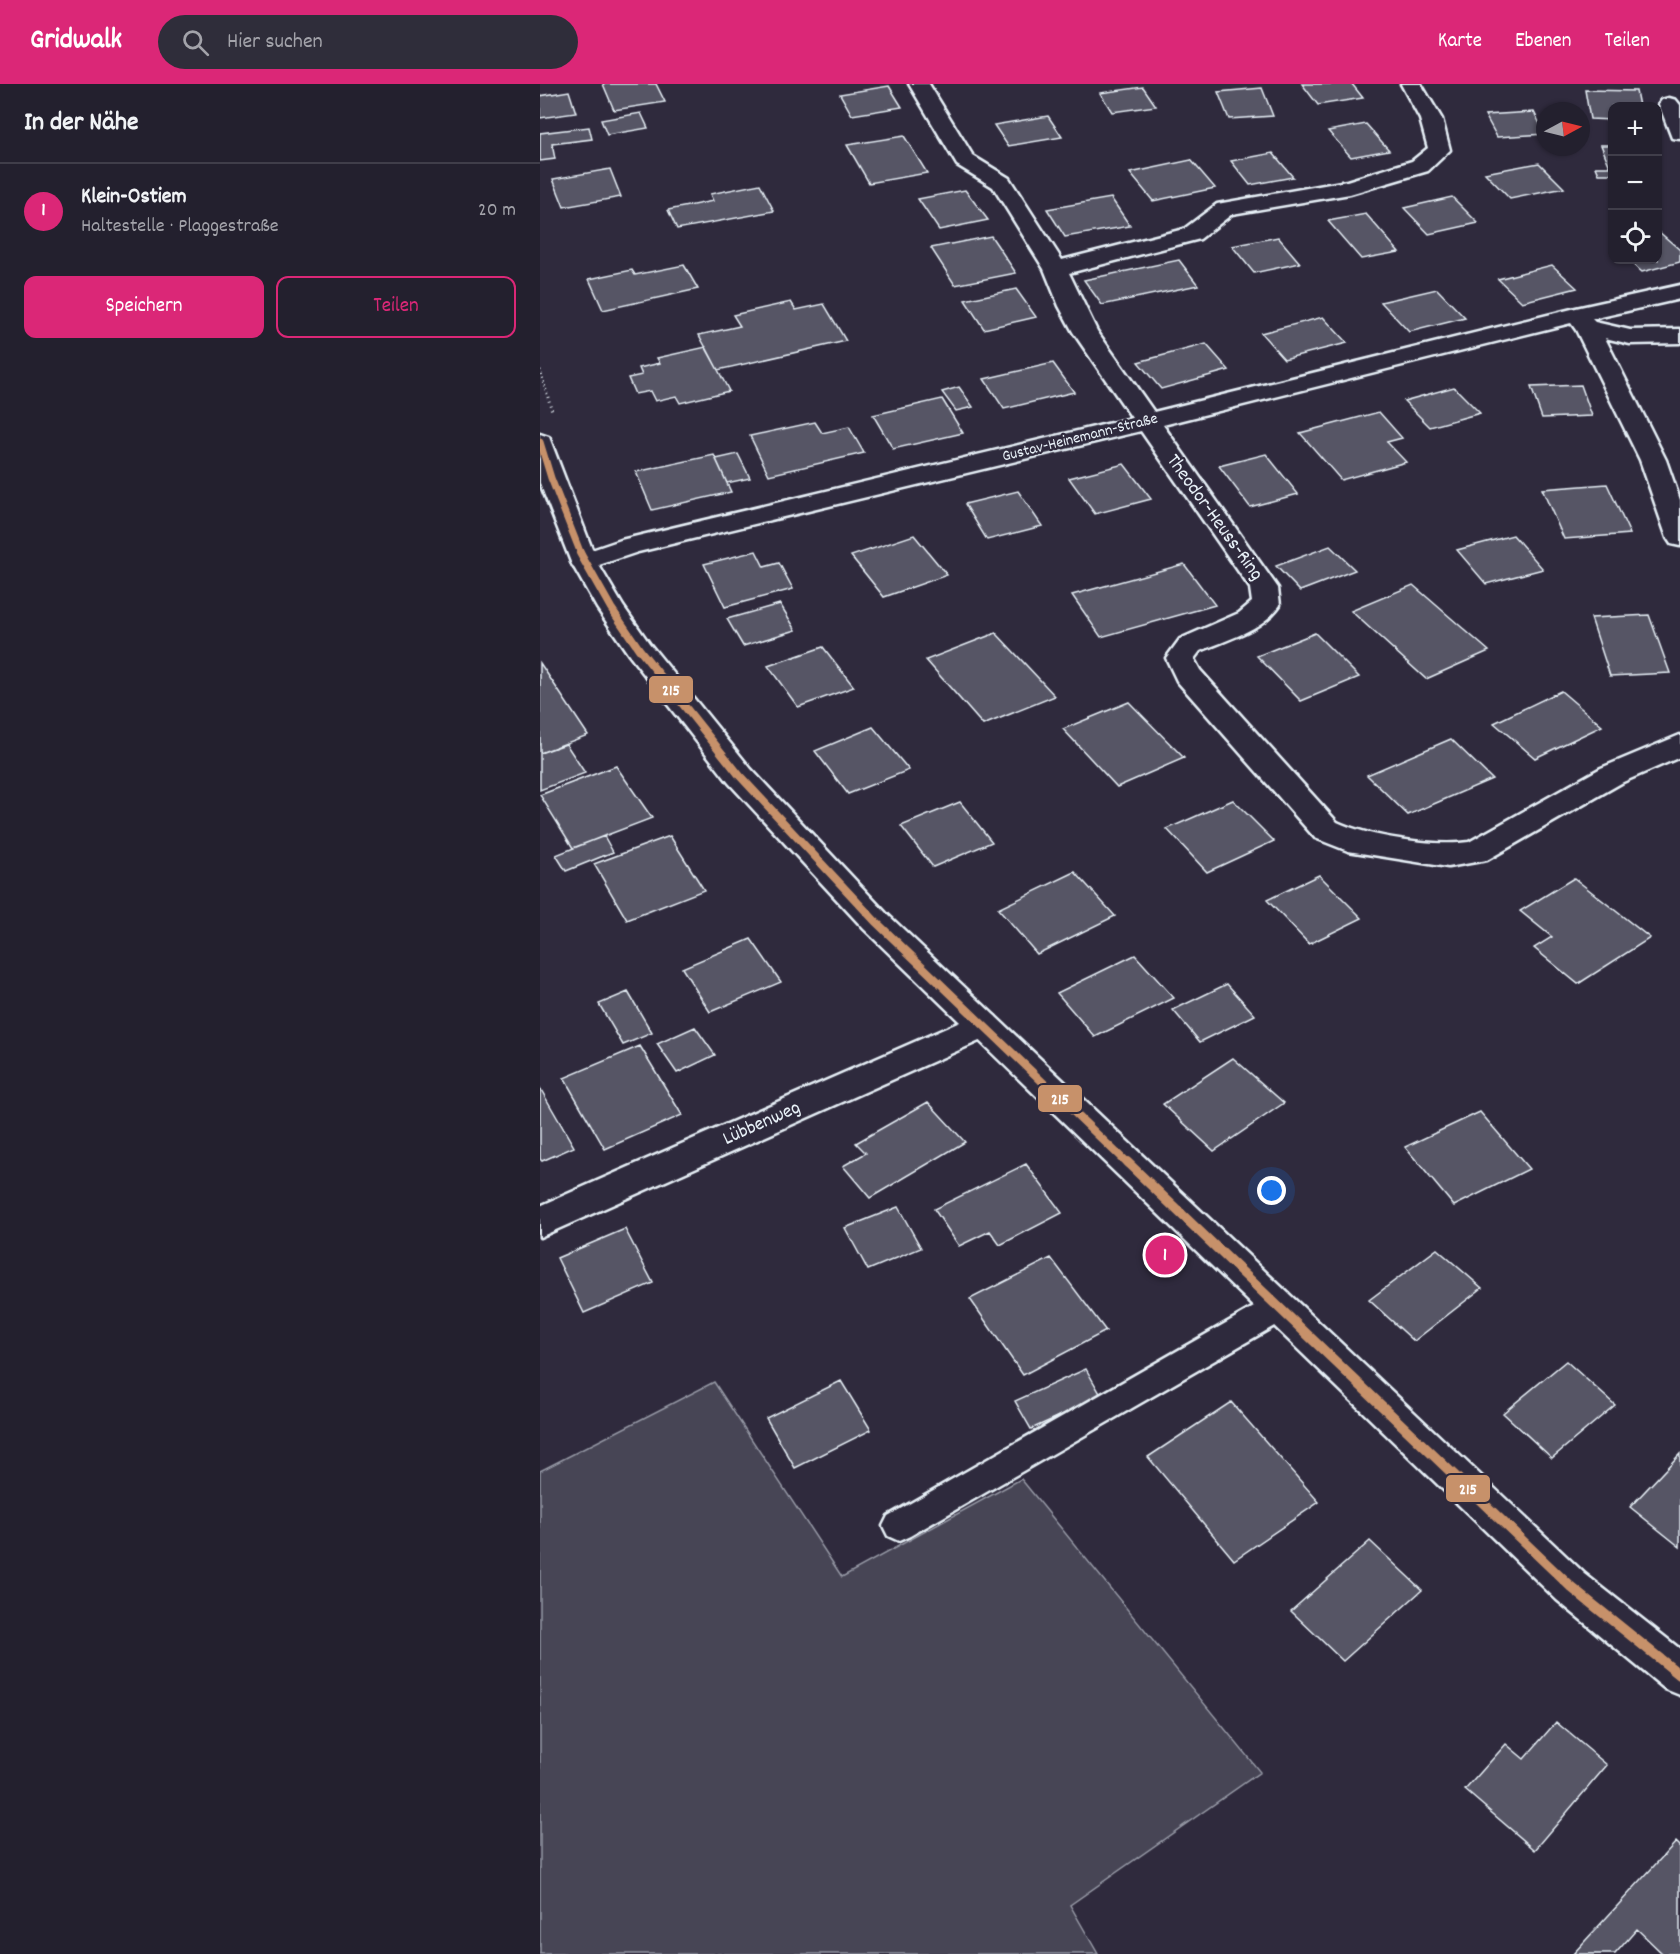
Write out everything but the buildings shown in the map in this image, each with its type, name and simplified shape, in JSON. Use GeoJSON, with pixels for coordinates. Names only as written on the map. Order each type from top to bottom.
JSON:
{"type":"FeatureCollection","features":[{"type":"Feature","properties":{"kind":"street","name":"Theodor-Heuss-Ring"},"geometry":{"type":"LineString","coordinates":[[919,84],[965,160],[1001,183],[1056,269],[1071,306],[1085,332],[1264,588],[1266,605],[1249,619],[1190,645],[1180,658],[1187,674],[1326,830],[1348,840],[1448,856],[1476,852],[1612,775],[1680,745]]}},
{"type":"Feature","properties":{"kind":"street"},"geometry":{"type":"LineString","coordinates":[[1056,269],[1192,234],[1225,209],[1350,187],[1420,166],[1439,150],[1431,119],[1411,84]]}},
{"type":"Feature","properties":{"kind":"street"},"geometry":{"type":"LineString","coordinates":[[1669,104],[1680,133]]}},
{"type":"Feature","properties":{"kind":"street","name":"Gustav-Heinemann-Straße"},"geometry":{"type":"LineString","coordinates":[[584,562],[630,546],[1146,422],[1582,321],[1680,292]]}},
{"type":"Feature","properties":{"kind":"street"},"geometry":{"type":"LineString","coordinates":[[1582,321],[1653,460],[1680,538]]}},
{"type":"Feature","properties":{"kind":"street","name":"Gustav-Heinemann-Straße"},"geometry":{"type":"LineString","coordinates":[[1582,321],[1630,337],[1680,336]]}},
{"type":"Feature","properties":{"kind":"street"},"geometry":{"type":"LineString","coordinates":[[540,442],[551,478],[584,562],[610,608],[639,649],[740,776],[875,921],[983,1025],[1571,1587],[1680,1675]]}},
{"type":"Feature","properties":{"kind":"street","name":"Lübbenweg"},"geometry":{"type":"LineString","coordinates":[[540,1222],[983,1025]]}},
{"type":"Feature","properties":{"kind":"lane"},"geometry":{"type":"LineString","coordinates":[[899,1526],[1279,1308]]}},
{"type":"Feature","properties":{"kind":"shaded area"},"geometry":{"type":"Polygon","coordinates":[[[714,1382],[842,1577],[1021,1479],[1260,1772],[1070,1905],[1098,1954],[540,1954],[540,1471],[714,1382]]]}},
{"type":"Feature","properties":{"kind":"transit line","name":"215"},"geometry":{"type":"LineString","coordinates":[[540,442],[551,478],[584,562],[611,608],[639,649],[740,776],[875,921],[1279,1308],[1571,1587],[1680,1675]]}},
{"type":"Feature","properties":{"kind":"place","name":"Klein-Ostiem"},"geometry":{"type":"Point","coordinates":[1165,1255]}}]}
